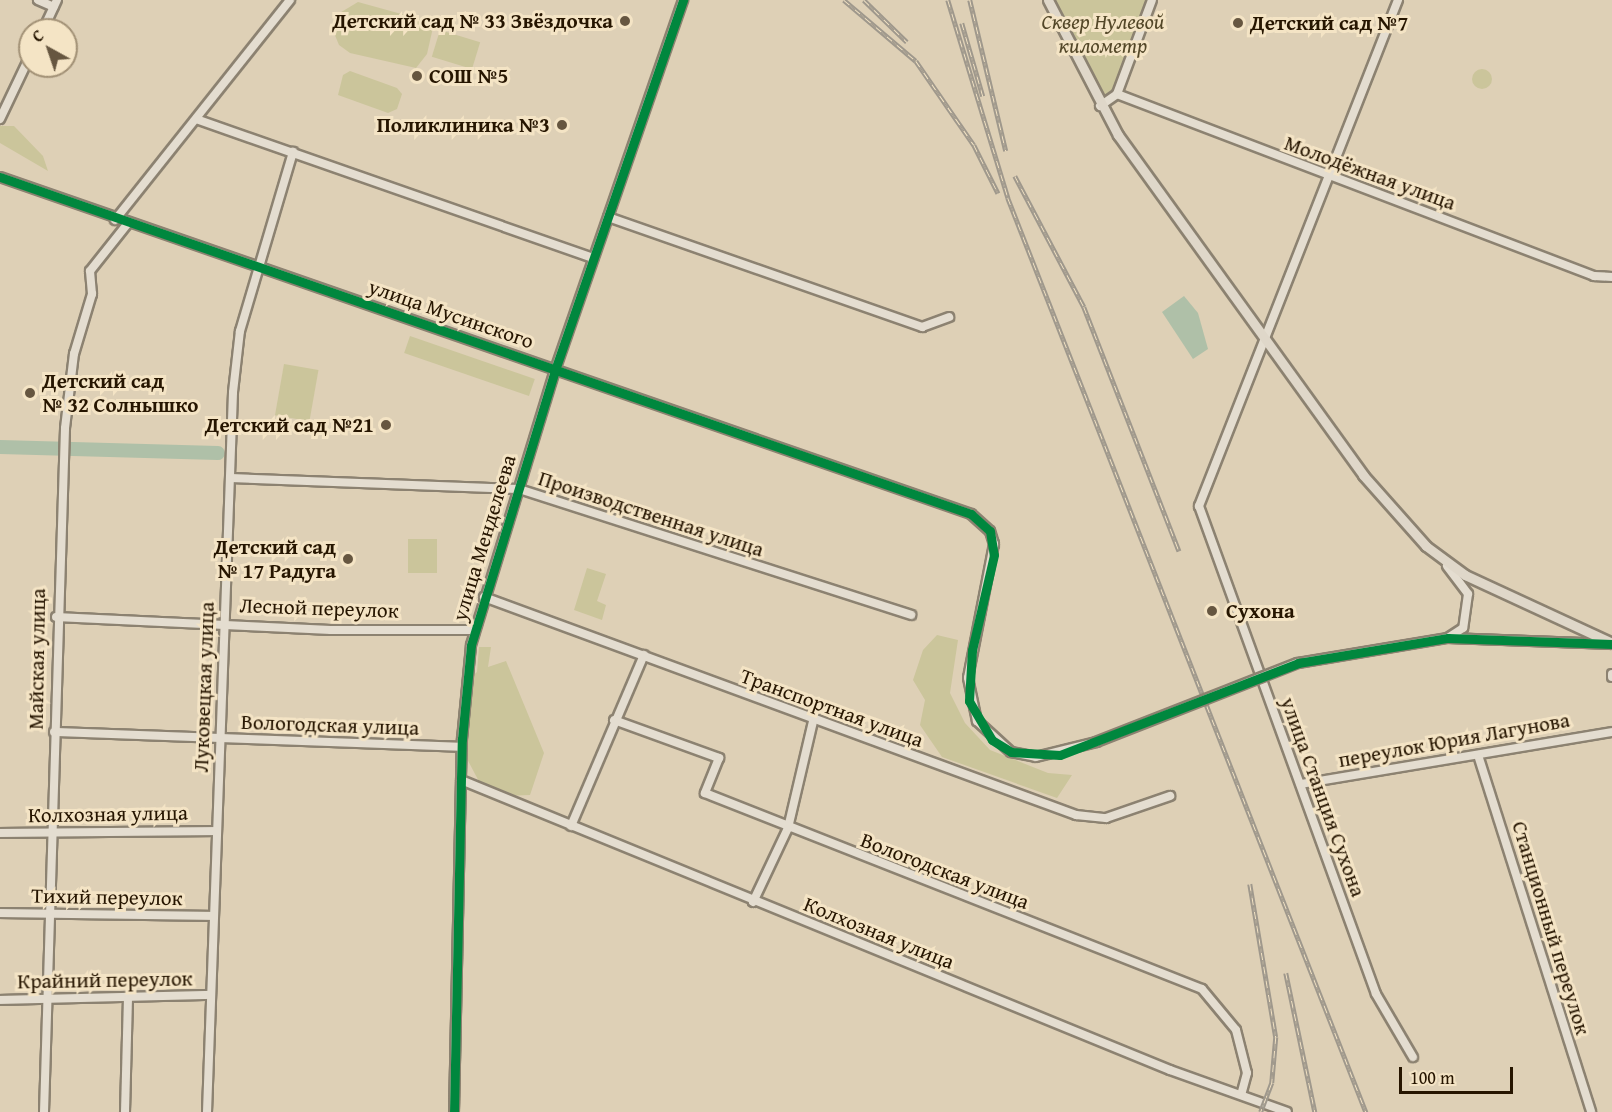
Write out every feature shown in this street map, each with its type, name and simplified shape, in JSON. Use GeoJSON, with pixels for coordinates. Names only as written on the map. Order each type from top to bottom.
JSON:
{"type":"FeatureCollection","features":[{"type":"Feature","properties":{"kind":"main road"},"geometry":{"type":"LineString","coordinates":[[1048,0],[1100,106],[1265,343],[1363,475],[1426,546],[1505,596],[1612,643]]}},
{"type":"Feature","properties":{"kind":"street"},"geometry":{"type":"LineString","coordinates":[[38,0],[56,3],[49,18]]}},
{"type":"Feature","properties":{"kind":"street"},"geometry":{"type":"LineString","coordinates":[[115,220],[290,0]]}},
{"type":"Feature","properties":{"kind":"street","name":"улица Менделеева"},"geometry":{"type":"LineString","coordinates":[[454,1112],[462,747],[474,630],[555,370],[683,0]]}},
{"type":"Feature","properties":{"kind":"street"},"geometry":{"type":"LineString","coordinates":[[1100,106],[1117,94],[1152,0]]}},
{"type":"Feature","properties":{"kind":"street","name":"улица Станция Сухона"},"geometry":{"type":"LineString","coordinates":[[1398,0],[1199,506],[1376,994],[1413,1057]]}},
{"type":"Feature","properties":{"kind":"street"},"geometry":{"type":"LineString","coordinates":[[0,119],[20,78]]}},
{"type":"Feature","properties":{"kind":"street","name":"Молодёжная улица"},"geometry":{"type":"LineString","coordinates":[[1117,94],[1329,178],[1594,276],[1612,277]]}},
{"type":"Feature","properties":{"kind":"street"},"geometry":{"type":"LineString","coordinates":[[196,119],[593,258]]}},
{"type":"Feature","properties":{"kind":"street","name":"Луковецкая улица"},"geometry":{"type":"LineString","coordinates":[[207,1112],[224,622],[240,331],[293,152]]}},
{"type":"Feature","properties":{"kind":"street","name":"улица Мусинского"},"geometry":{"type":"LineString","coordinates":[[0,178],[115,220],[258,266],[958,509],[990,531],[992,567],[972,650],[969,701],[992,740],[1036,757],[1096,742],[1298,663],[1448,638]]}},
{"type":"Feature","properties":{"kind":"street"},"geometry":{"type":"LineString","coordinates":[[608,217],[922,327],[949,317]]}},
{"type":"Feature","properties":{"kind":"street","name":"Майская улица"},"geometry":{"type":"LineString","coordinates":[[44,1112],[56,617],[65,428],[74,354],[92,294],[90,271],[128,223]]}},
{"type":"Feature","properties":{"kind":"street","name":"Производственная улица"},"geometry":{"type":"LineString","coordinates":[[231,478],[519,489],[911,615]]}},
{"type":"Feature","properties":{"kind":"street"},"geometry":{"type":"LineString","coordinates":[[1426,546],[1468,594],[1463,628],[1448,638]]}},
{"type":"Feature","properties":{"kind":"street","name":"Транспортная улица"},"geometry":{"type":"LineString","coordinates":[[484,597],[644,655],[813,721],[1076,815],[1106,818],[1170,796]]}},
{"type":"Feature","properties":{"kind":"street","name":"Лесной переулок"},"geometry":{"type":"LineString","coordinates":[[56,617],[224,622],[311,630],[474,630]]}},
{"type":"Feature","properties":{"kind":"street"},"geometry":{"type":"LineString","coordinates":[[1448,638],[1612,643]]}},
{"type":"Feature","properties":{"kind":"street"},"geometry":{"type":"LineString","coordinates":[[571,826],[614,720],[644,655]]}},
{"type":"Feature","properties":{"kind":"street","name":"Вологодская улица"},"geometry":{"type":"LineString","coordinates":[[614,720],[719,758],[705,793],[788,828],[1202,989],[1236,1030],[1247,1072],[1242,1092]]}},
{"type":"Feature","properties":{"kind":"street"},"geometry":{"type":"LineString","coordinates":[[753,902],[788,828],[813,721]]}},
{"type":"Feature","properties":{"kind":"street","name":"Вологодская улица"},"geometry":{"type":"LineString","coordinates":[[54,732],[462,747]]}},
{"type":"Feature","properties":{"kind":"street","name":"переулок Юрия Лагунова"},"geometry":{"type":"LineString","coordinates":[[1301,784],[1612,732]]}},
{"type":"Feature","properties":{"kind":"street","name":"Станционный переулок"},"geometry":{"type":"LineString","coordinates":[[1478,755],[1591,1112]]}},
{"type":"Feature","properties":{"kind":"street","name":"Колхозная улица"},"geometry":{"type":"LineString","coordinates":[[461,780],[753,902],[1170,1070],[1242,1092],[1287,1112]]}},
{"type":"Feature","properties":{"kind":"street","name":"Колхозная улица"},"geometry":{"type":"LineString","coordinates":[[0,833],[217,831]]}},
{"type":"Feature","properties":{"kind":"street","name":"Тихий переулок"},"geometry":{"type":"LineString","coordinates":[[0,914],[214,916]]}},
{"type":"Feature","properties":{"kind":"street","name":"Крайний переулок"},"geometry":{"type":"LineString","coordinates":[[0,1000],[128,1000],[211,995]]}},
{"type":"Feature","properties":{"kind":"street"},"geometry":{"type":"LineString","coordinates":[[125,1112],[128,1000]]}},
{"type":"Feature","properties":{"kind":"green space","name":"Сквер Нулевой километр"},"geometry":{"type":"Polygon","coordinates":[[[1048,0],[1152,0],[1117,94],[1100,106],[1048,0]]]}},
{"type":"Feature","properties":{"kind":"green space"},"geometry":{"type":"Polygon","coordinates":[[[358,2],[434,23],[427,54],[416,68],[350,53],[339,45],[334,33],[338,14],[358,2]]]}},
{"type":"Feature","properties":{"kind":"green space"},"geometry":{"type":"Polygon","coordinates":[[[440,30],[480,42],[472,69],[432,57],[440,30]]]}},
{"type":"Feature","properties":{"kind":"green space"},"geometry":{"type":"Polygon","coordinates":[[[1482,69],[1489,72],[1492,79],[1489,86],[1482,89],[1475,86],[1472,79],[1475,72],[1482,69]]]}},
{"type":"Feature","properties":{"kind":"green space"},"geometry":{"type":"Polygon","coordinates":[[[350,71],[397,88],[402,94],[397,109],[388,113],[338,95],[343,75],[350,71]]]}},
{"type":"Feature","properties":{"kind":"green space"},"geometry":{"type":"Polygon","coordinates":[[[0,126],[14,126],[43,156],[48,171],[0,143],[0,126]]]}},
{"type":"Feature","properties":{"kind":"green space"},"geometry":{"type":"Polygon","coordinates":[[[410,336],[535,379],[529,396],[404,353],[410,336]]]}},
{"type":"Feature","properties":{"kind":"green space"},"geometry":{"type":"Polygon","coordinates":[[[284,364],[318,370],[309,421],[275,415],[284,364]]]}},
{"type":"Feature","properties":{"kind":"green space"},"geometry":{"type":"Polygon","coordinates":[[[408,539],[437,539],[437,573],[408,573],[408,539]]]}},
{"type":"Feature","properties":{"kind":"green space"},"geometry":{"type":"Polygon","coordinates":[[[587,568],[606,574],[597,601],[606,605],[602,620],[574,610],[587,568]]]}},
{"type":"Feature","properties":{"kind":"green space"},"geometry":{"type":"Polygon","coordinates":[[[937,635],[958,640],[950,693],[965,723],[990,750],[1048,773],[1072,775],[1057,798],[942,757],[920,725],[925,700],[913,680],[923,650],[937,635]]]}},
{"type":"Feature","properties":{"kind":"green space"},"geometry":{"type":"Polygon","coordinates":[[[479,647],[491,647],[488,667],[506,661],[544,753],[530,795],[500,796],[483,789],[466,757],[468,680],[477,672],[479,647]]]}},
{"type":"Feature","properties":{"kind":"shaded area"},"geometry":{"type":"Polygon","coordinates":[[[1184,296],[1198,313],[1208,349],[1193,359],[1162,312],[1184,296]]]}},
{"type":"Feature","properties":{"kind":"waterway"},"geometry":{"type":"LineString","coordinates":[[0,447],[218,453]]}},
{"type":"Feature","properties":{"kind":"railway"},"geometry":{"type":"LineString","coordinates":[[844,0],[916,61],[974,145],[998,193]]}},
{"type":"Feature","properties":{"kind":"railway"},"geometry":{"type":"LineString","coordinates":[[864,0],[907,42]]}},
{"type":"Feature","properties":{"kind":"railway"},"geometry":{"type":"LineString","coordinates":[[948,0],[1008,198],[1366,1112]]}},
{"type":"Feature","properties":{"kind":"railway"},"geometry":{"type":"LineString","coordinates":[[970,0],[1006,151]]}},
{"type":"Feature","properties":{"kind":"railway"},"geometry":{"type":"LineString","coordinates":[[962,23],[983,96]]}},
{"type":"Feature","properties":{"kind":"railway"},"geometry":{"type":"LineString","coordinates":[[1015,176],[1084,307],[1179,551]]}},
{"type":"Feature","properties":{"kind":"railway"},"geometry":{"type":"LineString","coordinates":[[1250,884],[1276,1037],[1272,1083],[1261,1112]]}},
{"type":"Feature","properties":{"kind":"railway"},"geometry":{"type":"LineString","coordinates":[[1286,973],[1315,1112]]}},
{"type":"Feature","properties":{"kind":"cycle path"},"geometry":{"type":"LineString","coordinates":[[454,1112],[462,739],[471,645],[555,370],[683,0]]}},
{"type":"Feature","properties":{"kind":"cycle path"},"geometry":{"type":"LineString","coordinates":[[0,177],[971,514],[990,531],[994,555],[972,650],[969,701],[992,740],[1011,752],[1060,755],[1298,663],[1448,638],[1612,644]]}},
{"type":"Feature","properties":{"kind":"place","name":"Детский сад № 33 Звёздочка"},"geometry":{"type":"Point","coordinates":[625,21]}},
{"type":"Feature","properties":{"kind":"place","name":"Детский сад №7"},"geometry":{"type":"Point","coordinates":[1238,23]}},
{"type":"Feature","properties":{"kind":"place","name":"СОШ №5"},"geometry":{"type":"Point","coordinates":[417,76]}},
{"type":"Feature","properties":{"kind":"place","name":"Поликлиника №3"},"geometry":{"type":"Point","coordinates":[562,125]}},
{"type":"Feature","properties":{"kind":"place","name":"Детский сад № 32 Солнышко"},"geometry":{"type":"Point","coordinates":[30,393]}},
{"type":"Feature","properties":{"kind":"place","name":"Детский сад №21"},"geometry":{"type":"Point","coordinates":[386,425]}},
{"type":"Feature","properties":{"kind":"place","name":"Детский сад № 17 Радуга"},"geometry":{"type":"Point","coordinates":[348,559]}},
{"type":"Feature","properties":{"kind":"place","name":"Сухона"},"geometry":{"type":"Point","coordinates":[1212,611]}}]}
